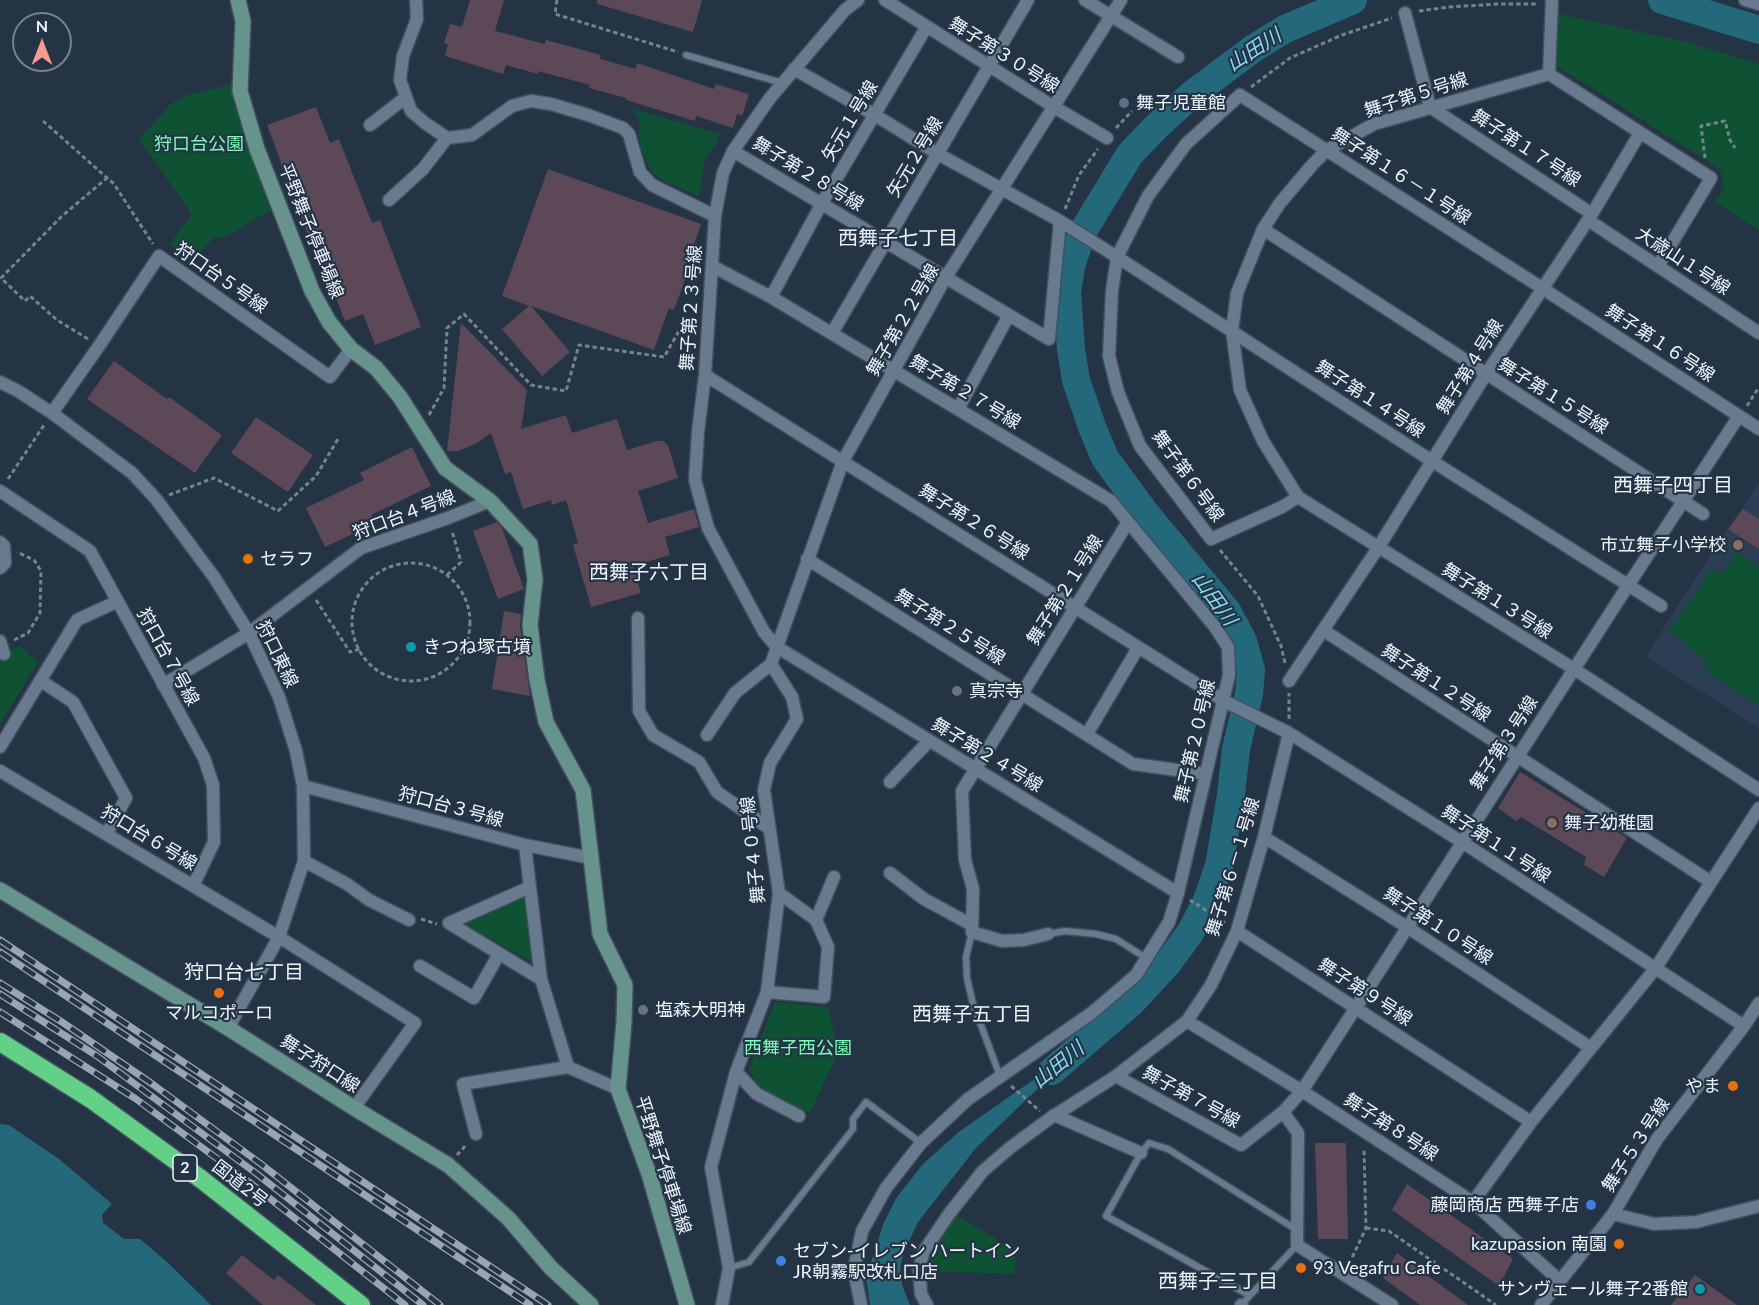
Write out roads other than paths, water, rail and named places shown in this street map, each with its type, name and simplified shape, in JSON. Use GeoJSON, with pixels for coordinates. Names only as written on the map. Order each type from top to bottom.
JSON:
{"type":"FeatureCollection","features":[{"type":"Feature","properties":{"kind":"highway","name":"国道2号"},"geometry":{"type":"LineString","coordinates":[[0,1042],[100,1106],[201,1179],[361,1305]]}},
{"type":"Feature","properties":{"kind":"main road","name":"平野舞子停車場線"},"geometry":{"type":"LineString","coordinates":[[238,0],[243,21],[240,91],[257,149],[312,291],[329,322],[351,349],[376,368],[400,397],[445,468],[490,501],[530,544],[535,579],[530,626],[537,680],[546,722],[583,790],[600,934],[625,985],[618,1089],[649,1174],[687,1305]]}},
{"type":"Feature","properties":{"kind":"main road","name":"舞子狩口線"},"geometry":{"type":"LineString","coordinates":[[0,890],[448,1165],[508,1218],[551,1268],[591,1305]]}},
{"type":"Feature","properties":{"kind":"street"},"geometry":{"type":"LineString","coordinates":[[416,0],[417,19],[403,56],[400,80],[411,111],[447,138],[472,135],[512,106],[531,101],[551,104],[623,128],[629,134],[640,172],[652,185],[715,216]]}},
{"type":"Feature","properties":{"kind":"street","name":"舞子第２３号線"},"geometry":{"type":"LineString","coordinates":[[777,647],[764,633],[708,528],[694,480],[705,375],[715,216],[723,174],[733,151],[794,69],[844,10],[858,0]]}},
{"type":"Feature","properties":{"kind":"street","name":"舞子第３０号線"},"geometry":{"type":"LineString","coordinates":[[885,0],[926,28],[1107,138]]}},
{"type":"Feature","properties":{"kind":"street","name":"矢元２号線"},"geometry":{"type":"LineString","coordinates":[[832,333],[1028,0]]}},
{"type":"Feature","properties":{"kind":"street"},"geometry":{"type":"LineString","coordinates":[[1084,0],[1178,57]]}},
{"type":"Feature","properties":{"kind":"street","name":"舞子第２２号線"},"geometry":{"type":"LineString","coordinates":[[777,647],[843,461],[946,278],[1121,0]]}},
{"type":"Feature","properties":{"kind":"street"},"geometry":{"type":"LineString","coordinates":[[1745,0],[1759,4]]}},
{"type":"Feature","properties":{"kind":"street"},"geometry":{"type":"LineString","coordinates":[[1552,2],[1549,74],[1712,178],[1658,266]]}},
{"type":"Feature","properties":{"kind":"street"},"geometry":{"type":"LineString","coordinates":[[1405,13],[1431,107]]}},
{"type":"Feature","properties":{"kind":"street","name":"矢元１号線"},"geometry":{"type":"LineString","coordinates":[[771,297],[822,203],[926,28]]}},
{"type":"Feature","properties":{"kind":"street","name":"舞子第１４号線"},"geometry":{"type":"LineString","coordinates":[[794,69],[938,154],[1060,221],[1661,606]]}},
{"type":"Feature","properties":{"kind":"street","name":"舞子第５号線"},"geometry":{"type":"LineString","coordinates":[[1298,497],[1263,441],[1240,390],[1232,332],[1238,293],[1263,229],[1280,203],[1327,150],[1374,124],[1549,74]]}},
{"type":"Feature","properties":{"kind":"street","name":"舞子第１６－１号線"},"geometry":{"type":"LineString","coordinates":[[1240,95],[1542,288]]}},
{"type":"Feature","properties":{"kind":"street","name":"舞子第６号線"},"geometry":{"type":"LineString","coordinates":[[1240,95],[1186,144],[1148,196],[1117,257],[1112,291],[1109,356],[1118,392],[1140,446],[1211,538],[1282,507],[1298,497]]}},
{"type":"Feature","properties":{"kind":"street"},"geometry":{"type":"LineString","coordinates":[[370,125],[405,98]]}},
{"type":"Feature","properties":{"kind":"street","name":"舞子第１７号線"},"geometry":{"type":"LineString","coordinates":[[1431,107],[1590,217]]}},
{"type":"Feature","properties":{"kind":"street","name":"舞子第４号線"},"geometry":{"type":"LineString","coordinates":[[1289,681],[1378,548],[1486,374],[1590,217],[1640,133]]}},
{"type":"Feature","properties":{"kind":"street"},"geometry":{"type":"LineString","coordinates":[[389,200],[423,169],[447,138]]}},
{"type":"Feature","properties":{"kind":"street","name":"舞子第２８号線"},"geometry":{"type":"LineString","coordinates":[[733,151],[1049,339],[1060,221]]}},
{"type":"Feature","properties":{"kind":"street","name":"大歳山１号線"},"geometry":{"type":"LineString","coordinates":[[1590,217],[1658,266],[1759,333]]}},
{"type":"Feature","properties":{"kind":"street","name":"舞子第１５号線"},"geometry":{"type":"LineString","coordinates":[[1263,229],[1703,514]]}},
{"type":"Feature","properties":{"kind":"street","name":"狩口台５号線"},"geometry":{"type":"LineString","coordinates":[[52,413],[159,256],[330,377],[351,349]]}},
{"type":"Feature","properties":{"kind":"street","name":"舞子第２７号線"},"geometry":{"type":"LineString","coordinates":[[712,266],[832,333],[1110,501],[1128,522]]}},
{"type":"Feature","properties":{"kind":"street","name":"舞子第１６号線"},"geometry":{"type":"LineString","coordinates":[[1542,288],[1759,429]]}},
{"type":"Feature","properties":{"kind":"street"},"geometry":{"type":"LineString","coordinates":[[958,409],[1009,315]]}},
{"type":"Feature","properties":{"kind":"street","name":"舞子第２６号線"},"geometry":{"type":"LineString","coordinates":[[705,375],[1224,701]]}},
{"type":"Feature","properties":{"kind":"street","name":"狩口東線"},"geometry":{"type":"LineString","coordinates":[[0,382],[52,413],[132,473],[156,499],[214,577],[249,633],[279,697],[296,751],[303,786],[304,861],[279,937],[228,1028]]}},
{"type":"Feature","properties":{"kind":"street","name":"舞子第３号線"},"geometry":{"type":"LineString","coordinates":[[1302,1092],[1739,416]]}},
{"type":"Feature","properties":{"kind":"street","name":"狩口台７号線"},"geometry":{"type":"LineString","coordinates":[[0,491],[90,551],[116,602],[204,758],[213,785],[214,842],[193,886]]}},
{"type":"Feature","properties":{"kind":"street","name":"舞子第１３号線"},"geometry":{"type":"LineString","coordinates":[[1298,497],[1574,669],[1759,790]]}},
{"type":"Feature","properties":{"kind":"street","name":"狩口台４号線"},"geometry":{"type":"LineString","coordinates":[[164,685],[249,633],[361,548],[490,501]]}},
{"type":"Feature","properties":{"kind":"street","name":"舞子第２１号線"},"geometry":{"type":"LineString","coordinates":[[972,929],[973,889],[964,860],[962,791],[1128,522]]}},
{"type":"Feature","properties":{"kind":"street","name":"舞子第２０号線"},"geometry":{"type":"LineString","coordinates":[[861,1305],[854,1270],[862,1231],[886,1188],[921,1143],[968,1099],[1093,1012],[1136,975],[1169,922],[1224,701],[1229,675],[1228,647],[1215,627],[1128,522]]}},
{"type":"Feature","properties":{"kind":"street"},"geometry":{"type":"LineString","coordinates":[[0,568],[6,562],[2,544]]}},
{"type":"Feature","properties":{"kind":"street","name":"舞子第２５号線"},"geometry":{"type":"LineString","coordinates":[[807,559],[1134,764],[1206,774]]}},
{"type":"Feature","properties":{"kind":"street"},"geometry":{"type":"LineString","coordinates":[[0,747],[77,620],[116,602]]}},
{"type":"Feature","properties":{"kind":"street"},"geometry":{"type":"LineString","coordinates":[[638,618],[639,711],[653,735],[699,762],[717,792],[770,829]]}},
{"type":"Feature","properties":{"kind":"street","name":"舞子第１２号線"},"geometry":{"type":"LineString","coordinates":[[1323,630],[1711,882]]}},
{"type":"Feature","properties":{"kind":"street"},"geometry":{"type":"LineString","coordinates":[[707,735],[735,693],[771,664],[777,647]]}},
{"type":"Feature","properties":{"kind":"street","name":"舞子第２４号線"},"geometry":{"type":"LineString","coordinates":[[777,647],[1178,893]]}},
{"type":"Feature","properties":{"kind":"street"},"geometry":{"type":"LineString","coordinates":[[1087,734],[1138,648]]}},
{"type":"Feature","properties":{"kind":"street","name":"舞子４０号線"},"geometry":{"type":"LineString","coordinates":[[722,1305],[729,1268],[711,1167],[736,1072],[767,992],[779,893],[764,790],[770,763],[796,719],[792,697],[771,664]]}},
{"type":"Feature","properties":{"kind":"street"},"geometry":{"type":"LineString","coordinates":[[41,681],[73,702],[126,798],[107,833]]}},
{"type":"Feature","properties":{"kind":"street","name":"舞子第１１号線"},"geometry":{"type":"LineString","coordinates":[[1224,701],[1289,733],[1462,842],[1744,1026]]}},
{"type":"Feature","properties":{"kind":"street","name":"舞子第６－１号線"},"geometry":{"type":"LineString","coordinates":[[927,1305],[921,1294],[920,1269],[924,1251],[949,1214],[983,1171],[1011,1147],[1052,1117],[1116,1076],[1187,1021],[1211,985],[1237,931],[1264,837],[1289,733]]}},
{"type":"Feature","properties":{"kind":"street"},"geometry":{"type":"LineString","coordinates":[[890,782],[929,741]]}},
{"type":"Feature","properties":{"kind":"street","name":"狩口台６号線"},"geometry":{"type":"LineString","coordinates":[[0,771],[279,937],[415,1023],[354,1108]]}},
{"type":"Feature","properties":{"kind":"street","name":"狩口台３号線"},"geometry":{"type":"LineString","coordinates":[[303,786],[525,845],[591,858]]}},
{"type":"Feature","properties":{"kind":"street"},"geometry":{"type":"LineString","coordinates":[[1473,1202],[1531,1122],[1655,969],[1759,808]]}},
{"type":"Feature","properties":{"kind":"street","name":"舞子第１０号線"},"geometry":{"type":"LineString","coordinates":[[1264,837],[1407,927],[1591,1048]]}},
{"type":"Feature","properties":{"kind":"street"},"geometry":{"type":"LineString","coordinates":[[525,845],[541,979],[568,1067]]}},
{"type":"Feature","properties":{"kind":"street"},"geometry":{"type":"LineString","coordinates":[[304,861],[347,884],[369,900],[409,920]]}},
{"type":"Feature","properties":{"kind":"street"},"geometry":{"type":"LineString","coordinates":[[890,873],[924,899],[972,929],[1002,940],[1024,940],[1048,934]]}},
{"type":"Feature","properties":{"kind":"street"},"geometry":{"type":"LineString","coordinates":[[816,920],[834,877]]}},
{"type":"Feature","properties":{"kind":"street"},"geometry":{"type":"LineString","coordinates":[[530,887],[449,923],[541,979]]}},
{"type":"Feature","properties":{"kind":"street"},"geometry":{"type":"LineString","coordinates":[[767,992],[824,997],[828,947],[816,920],[779,893]]}},
{"type":"Feature","properties":{"kind":"street","name":"舞子第９号線"},"geometry":{"type":"LineString","coordinates":[[1237,931],[1531,1122]]}},
{"type":"Feature","properties":{"kind":"street"},"geometry":{"type":"LineString","coordinates":[[420,966],[474,998],[499,954]]}},
{"type":"Feature","properties":{"kind":"street","name":"舞子５３号線"},"geometry":{"type":"LineString","coordinates":[[1541,1305],[1562,1282],[1613,1214],[1657,1139],[1759,1003]]}},
{"type":"Feature","properties":{"kind":"street","name":"舞子第８号線"},"geometry":{"type":"LineString","coordinates":[[1187,1021],[1473,1202],[1562,1282]]}},
{"type":"Feature","properties":{"kind":"street"},"geometry":{"type":"LineString","coordinates":[[476,1134],[463,1084],[568,1067],[618,1089]]}},
{"type":"Feature","properties":{"kind":"street"},"geometry":{"type":"LineString","coordinates":[[736,1072],[757,1094],[800,1116]]}},
{"type":"Feature","properties":{"kind":"street","name":"舞子第７号線"},"geometry":{"type":"LineString","coordinates":[[1116,1076],[1241,1145],[1282,1112],[1302,1092]]}},
{"type":"Feature","properties":{"kind":"street"},"geometry":{"type":"LineString","coordinates":[[1282,1112],[1298,1132],[1297,1245],[1392,1305]]}},
{"type":"Feature","properties":{"kind":"street"},"geometry":{"type":"LineString","coordinates":[[1052,1117],[1141,1153]]}},
{"type":"Feature","properties":{"kind":"street"},"geometry":{"type":"LineString","coordinates":[[1613,1214],[1654,1224],[1664,1224],[1696,1222],[1759,1206]]}},
{"type":"Feature","properties":{"kind":"lane"},"geometry":{"type":"LineString","coordinates":[[686,55],[783,83]]}},
{"type":"Feature","properties":{"kind":"lane"},"geometry":{"type":"LineString","coordinates":[[972,929],[966,957],[968,978],[974,1004],[1000,1077]]}},
{"type":"Feature","properties":{"kind":"lane"},"geometry":{"type":"LineString","coordinates":[[1048,934],[1065,931],[1096,934],[1116,939],[1146,959]]}},
{"type":"Feature","properties":{"kind":"lane"},"geometry":{"type":"LineString","coordinates":[[729,1268],[748,1262],[854,1129],[853,1119],[866,1102],[921,1143]]}},
{"type":"Feature","properties":{"kind":"lane"},"geometry":{"type":"LineString","coordinates":[[1297,1230],[1168,1149],[1149,1143],[1141,1153],[1106,1216],[1243,1302],[1297,1245]]}},
{"type":"Feature","properties":{"kind":"water"},"geometry":{"type":"Polygon","coordinates":[[[1082,1046],[976,1148],[918,1222],[903,1254],[900,1269],[902,1285],[910,1305],[870,1305],[866,1278],[884,1222],[897,1197],[923,1164],[960,1131],[1082,1046]]]}},
{"type":"Feature","properties":{"kind":"water"},"geometry":{"type":"Polygon","coordinates":[[[0,1124],[9,1125],[59,1159],[112,1204],[102,1215],[103,1223],[124,1239],[140,1239],[211,1305],[0,1305],[0,1124]]]}},
{"type":"Feature","properties":{"kind":"waterway","name":"山田川"},"geometry":{"type":"LineString","coordinates":[[1052,1071],[1131,1003],[1168,963],[1190,933],[1206,903],[1219,866],[1236,749],[1249,694],[1251,670],[1243,641],[1227,611],[1146,514],[1105,458],[1076,380],[1067,293],[1071,266],[1082,233],[1130,154],[1155,128],[1191,95],[1254,48],[1285,29],[1353,0]]}},
{"type":"Feature","properties":{"kind":"waterway","name":"山田川"},"geometry":{"type":"LineString","coordinates":[[1662,0],[1759,30]]}},
{"type":"Feature","properties":{"kind":"railway"},"geometry":{"type":"LineString","coordinates":[[0,940],[548,1305]]}},
{"type":"Feature","properties":{"kind":"railway"},"geometry":{"type":"LineString","coordinates":[[0,952],[530,1305]]}},
{"type":"Feature","properties":{"kind":"railway"},"geometry":{"type":"LineString","coordinates":[[0,983],[151,1083],[261,1164],[440,1305]]}},
{"type":"Feature","properties":{"kind":"railway"},"geometry":{"type":"LineString","coordinates":[[0,994],[97,1056],[257,1174],[423,1305]]}},
{"type":"Feature","properties":{"kind":"railway"},"geometry":{"type":"LineString","coordinates":[[0,1012],[136,1099],[249,1182],[405,1305]]}},
{"type":"Feature","properties":{"kind":"place","name":"舞子児童館"},"geometry":{"type":"Point","coordinates":[1124,103]}},
{"type":"Feature","properties":{"kind":"place","name":"市立舞子小学校"},"geometry":{"type":"Point","coordinates":[1738,545]}},
{"type":"Feature","properties":{"kind":"place","name":"セラフ"},"geometry":{"type":"Point","coordinates":[248,559]}},
{"type":"Feature","properties":{"kind":"place","name":"きつね塚古墳"},"geometry":{"type":"Point","coordinates":[411,647]}},
{"type":"Feature","properties":{"kind":"place","name":"真宗寺"},"geometry":{"type":"Point","coordinates":[957,691]}},
{"type":"Feature","properties":{"kind":"place","name":"舞子幼稚園"},"geometry":{"type":"Point","coordinates":[1552,823]}},
{"type":"Feature","properties":{"kind":"place","name":"マルコポーロ"},"geometry":{"type":"Point","coordinates":[219,993]}},
{"type":"Feature","properties":{"kind":"place","name":"塩森大明神"},"geometry":{"type":"Point","coordinates":[643,1010]}},
{"type":"Feature","properties":{"kind":"place","name":"やま"},"geometry":{"type":"Point","coordinates":[1733,1086]}},
{"type":"Feature","properties":{"kind":"place","name":"藤岡商店 西舞子店"},"geometry":{"type":"Point","coordinates":[1591,1205]}},
{"type":"Feature","properties":{"kind":"place","name":"kazupassion 南園"},"geometry":{"type":"Point","coordinates":[1619,1244]}},
{"type":"Feature","properties":{"kind":"place","name":"セブン-イレブン ハートイン JR朝霧駅改札口店"},"geometry":{"type":"Point","coordinates":[781,1261]}},
{"type":"Feature","properties":{"kind":"place","name":"93 Vegafru Cafe"},"geometry":{"type":"Point","coordinates":[1301,1268]}},
{"type":"Feature","properties":{"kind":"place","name":"サンヴェール舞子2番館"},"geometry":{"type":"Point","coordinates":[1700,1289]}},
{"type":"Feature","properties":{"kind":"district","name":"西舞子七丁目"},"geometry":{"type":"Point","coordinates":[898,239]}},
{"type":"Feature","properties":{"kind":"district","name":"西舞子四丁目"},"geometry":{"type":"Point","coordinates":[1673,486]}},
{"type":"Feature","properties":{"kind":"district","name":"西舞子六丁目"},"geometry":{"type":"Point","coordinates":[649,573]}},
{"type":"Feature","properties":{"kind":"district","name":"狩口台七丁目"},"geometry":{"type":"Point","coordinates":[244,973]}},
{"type":"Feature","properties":{"kind":"district","name":"西舞子五丁目"},"geometry":{"type":"Point","coordinates":[972,1015]}},
{"type":"Feature","properties":{"kind":"district","name":"西舞子三丁目"},"geometry":{"type":"Point","coordinates":[1218,1282]}},
{"type":"Feature","properties":{"kind":"park label","name":"狩口台公園"},"geometry":{"type":"Point","coordinates":[199,144]}},
{"type":"Feature","properties":{"kind":"park label","name":"西舞子西公園"},"geometry":{"type":"Point","coordinates":[798,1048]}}]}
